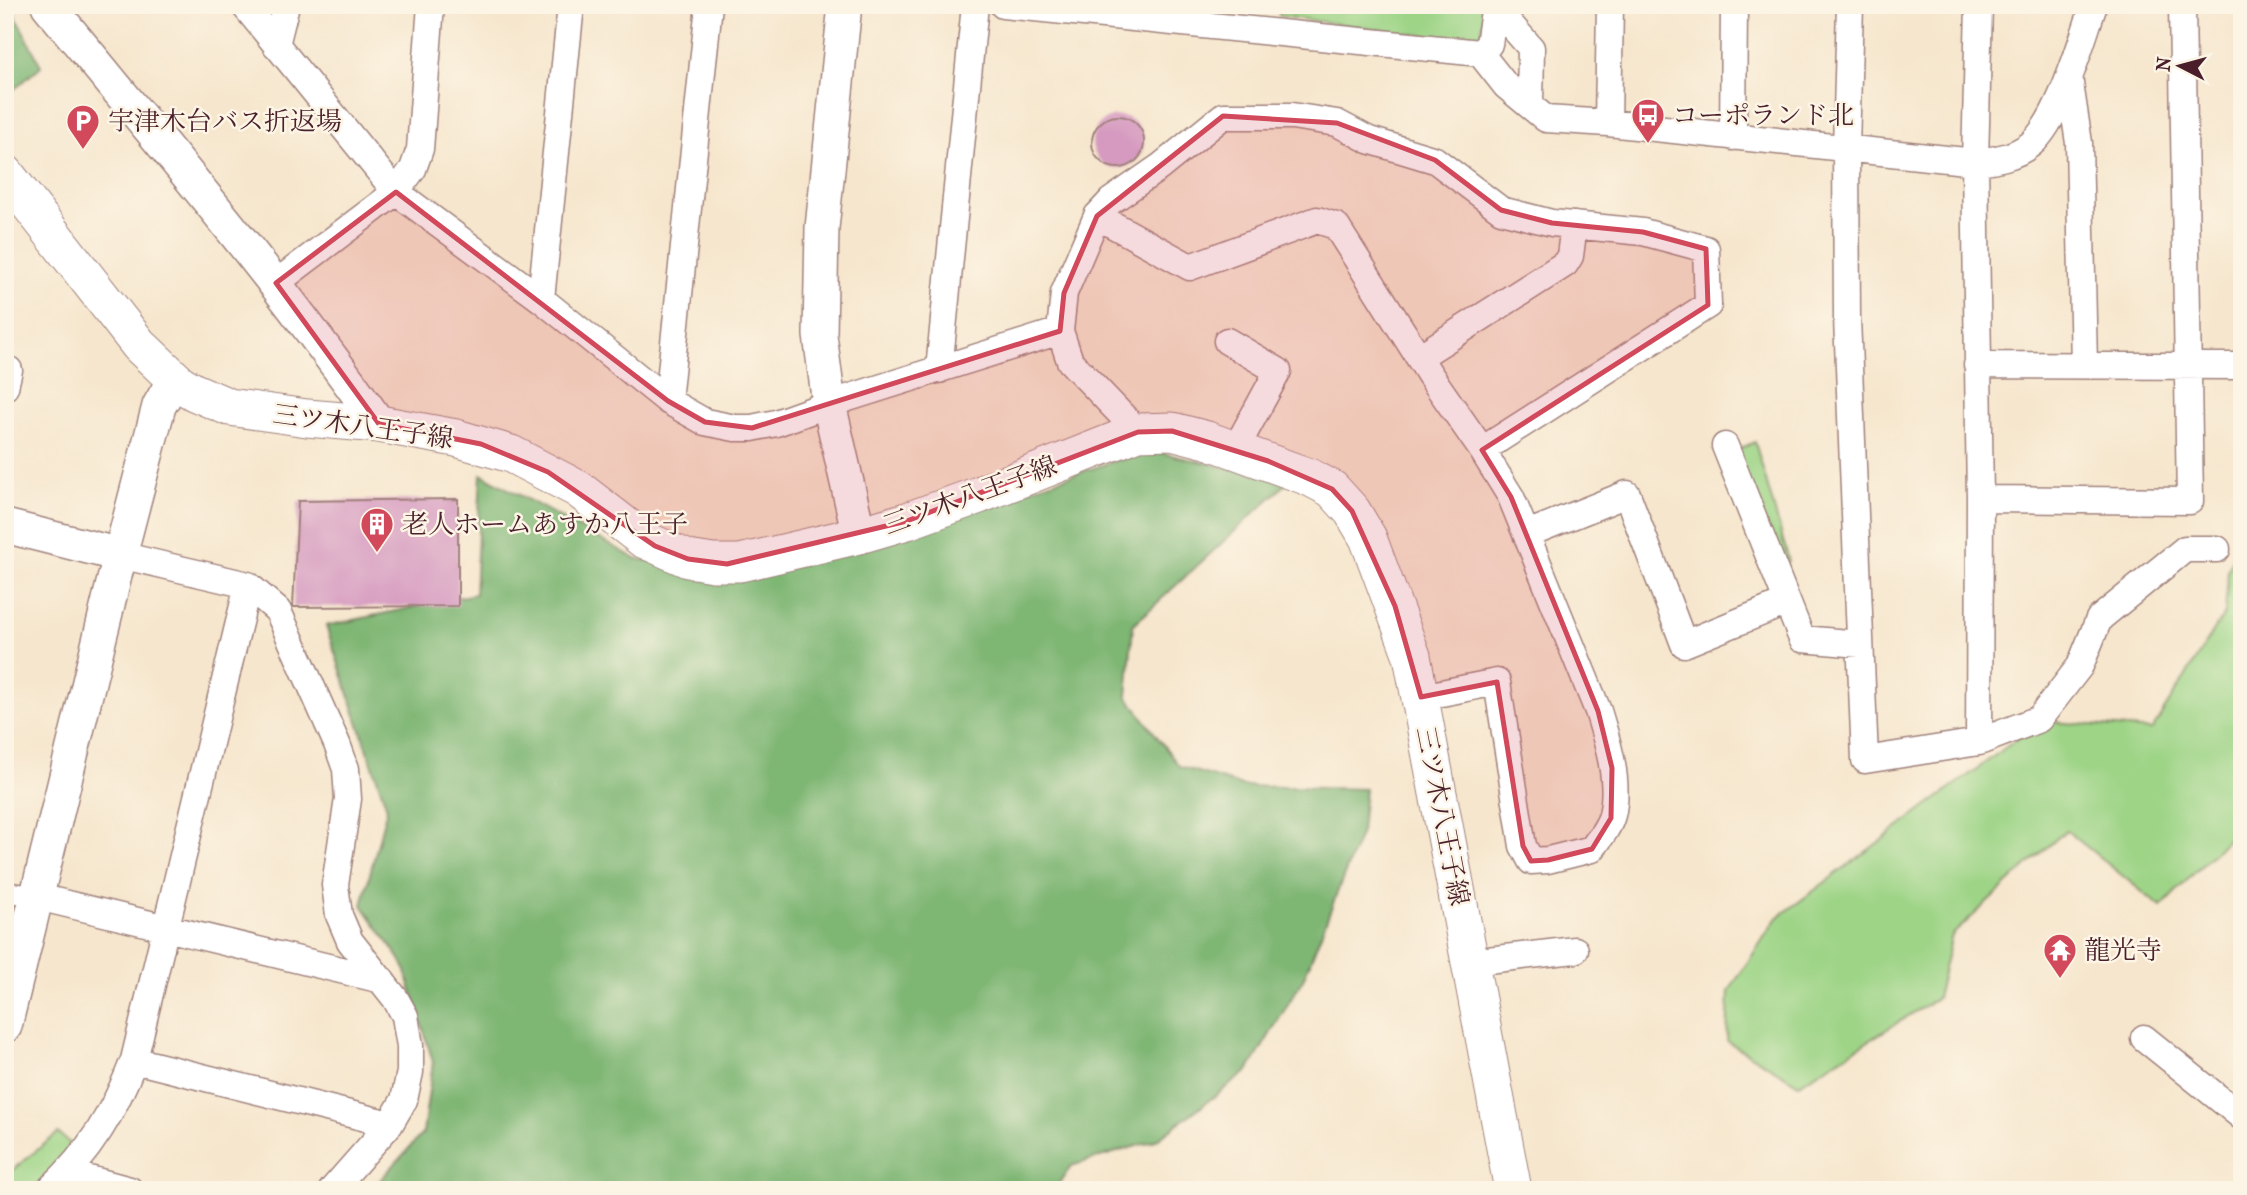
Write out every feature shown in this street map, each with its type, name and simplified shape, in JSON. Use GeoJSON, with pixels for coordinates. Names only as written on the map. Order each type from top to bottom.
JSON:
{"type":"FeatureCollection","features":[{"type":"Feature","properties":{"kind":"main road","name":"三ツ木八王子線"},"geometry":{"type":"LineString","coordinates":[[5,173],[139,345],[179,383],[229,407],[307,418],[379,424],[456,438],[511,454],[578,489],[643,539],[671,554],[688,559],[713,564],[740,563],[859,535],[979,495],[1138,432],[1172,431],[1235,450],[1309,477],[1332,489],[1352,511],[1368,538],[1412,656],[1513,1190]]}},
{"type":"Feature","properties":{"kind":"street"},"geometry":{"type":"LineString","coordinates":[[48,5],[276,283],[379,424]]}},
{"type":"Feature","properties":{"kind":"street"},"geometry":{"type":"LineString","coordinates":[[244,5],[396,192],[541,299],[668,401],[705,422],[744,428],[776,423],[1060,331]]}},
{"type":"Feature","properties":{"kind":"street"},"geometry":{"type":"LineString","coordinates":[[275,45],[286,5]]}},
{"type":"Feature","properties":{"kind":"street"},"geometry":{"type":"LineString","coordinates":[[276,283],[396,192],[413,169],[420,149],[431,5]]}},
{"type":"Feature","properties":{"kind":"street"},"geometry":{"type":"LineString","coordinates":[[541,299],[571,5]]}},
{"type":"Feature","properties":{"kind":"street"},"geometry":{"type":"LineString","coordinates":[[668,401],[709,5]]}},
{"type":"Feature","properties":{"kind":"street"},"geometry":{"type":"LineString","coordinates":[[845,5],[822,240],[820,335],[829,404],[859,535]]}},
{"type":"Feature","properties":{"kind":"street"},"geometry":{"type":"LineString","coordinates":[[939,370],[975,5]]}},
{"type":"Feature","properties":{"kind":"street"},"geometry":{"type":"LineString","coordinates":[[1003,5],[1480,53],[1506,86],[1546,119],[1608,123],[1975,162],[2013,155],[2032,143],[2050,119],[2094,5]]}},
{"type":"Feature","properties":{"kind":"street"},"geometry":{"type":"LineString","coordinates":[[1608,123],[1610,5]]}},
{"type":"Feature","properties":{"kind":"street"},"geometry":{"type":"LineString","coordinates":[[1733,136],[1734,5]]}},
{"type":"Feature","properties":{"kind":"street"},"geometry":{"type":"LineString","coordinates":[[1850,5],[1846,148],[1847,318],[1865,760],[1979,742],[2039,719],[2080,666],[2099,618],[2185,549],[2217,549]]}},
{"type":"Feature","properties":{"kind":"street"},"geometry":{"type":"LineString","coordinates":[[1979,5],[1975,162],[1980,499],[1979,742]]}},
{"type":"Feature","properties":{"kind":"street"},"geometry":{"type":"LineString","coordinates":[[1980,499],[2190,500],[2190,366],[2182,5]]}},
{"type":"Feature","properties":{"kind":"street"},"geometry":{"type":"LineString","coordinates":[[1480,53],[1489,44],[1495,6]]}},
{"type":"Feature","properties":{"kind":"street"},"geometry":{"type":"LineString","coordinates":[[1495,6],[1531,48],[1530,104]]}},
{"type":"Feature","properties":{"kind":"street"},"geometry":{"type":"LineString","coordinates":[[2068,76],[2079,142],[2084,365]]}},
{"type":"Feature","properties":{"kind":"street"},"geometry":{"type":"LineString","coordinates":[[1138,432],[1070,361],[1060,331],[1063,293],[1097,216],[1111,201],[1160,167],[1223,116],[1292,116],[1337,123],[1369,140],[1435,160],[1501,210],[1552,223],[1643,232],[1706,249],[1708,305],[1482,450]]}},
{"type":"Feature","properties":{"kind":"street"},"geometry":{"type":"LineString","coordinates":[[1097,216],[1190,267],[1317,220],[1336,226],[1430,375],[1482,450],[1511,498],[1527,534],[1594,699],[1607,741],[1615,797],[1611,818],[1592,849],[1548,860],[1531,861],[1524,846],[1497,682],[1421,696]]}},
{"type":"Feature","properties":{"kind":"street"},"geometry":{"type":"LineString","coordinates":[[1419,356],[1565,264],[1570,256],[1574,225]]}},
{"type":"Feature","properties":{"kind":"street"},"geometry":{"type":"LineString","coordinates":[[1227,341],[1278,371],[1235,450]]}},
{"type":"Feature","properties":{"kind":"street"},"geometry":{"type":"LineString","coordinates":[[1977,365],[2242,366]]}},
{"type":"Feature","properties":{"kind":"street"},"geometry":{"type":"LineString","coordinates":[[5,369],[9,370],[5,387]]}},
{"type":"Feature","properties":{"kind":"street"},"geometry":{"type":"LineString","coordinates":[[5,1026],[22,894],[120,555],[159,406],[167,392],[179,383]]}},
{"type":"Feature","properties":{"kind":"street"},"geometry":{"type":"LineString","coordinates":[[1725,446],[1802,639],[1860,644]]}},
{"type":"Feature","properties":{"kind":"street"},"geometry":{"type":"LineString","coordinates":[[1527,534],[1627,494],[1684,644],[1787,602]]}},
{"type":"Feature","properties":{"kind":"street"},"geometry":{"type":"LineString","coordinates":[[5,526],[248,585],[278,611],[346,769],[348,799],[335,885],[339,915],[350,941],[382,980],[405,1016],[410,1046],[410,1072],[404,1100],[390,1124],[332,1190]]}},
{"type":"Feature","properties":{"kind":"street"},"geometry":{"type":"LineString","coordinates":[[58,1182],[95,1138],[119,1099],[134,1060],[248,585]]}},
{"type":"Feature","properties":{"kind":"street"},"geometry":{"type":"LineString","coordinates":[[22,894],[382,980]]}},
{"type":"Feature","properties":{"kind":"street"},"geometry":{"type":"LineString","coordinates":[[1470,962],[1575,950]]}},
{"type":"Feature","properties":{"kind":"street"},"geometry":{"type":"LineString","coordinates":[[2144,1038],[2242,1117]]}},
{"type":"Feature","properties":{"kind":"street"},"geometry":{"type":"LineString","coordinates":[[134,1060],[390,1124]]}},
{"type":"Feature","properties":{"kind":"street"},"geometry":{"type":"LineString","coordinates":[[58,1182],[130,1190]]}},
{"type":"Feature","properties":{"kind":"highlighted area"},"geometry":{"type":"Polygon","coordinates":[[[1223,116],[1337,123],[1435,160],[1501,210],[1552,223],[1643,232],[1706,249],[1708,305],[1482,450],[1511,497],[1565,628],[1598,711],[1612,768],[1611,818],[1592,849],[1548,860],[1531,861],[1523,846],[1497,682],[1421,697],[1395,606],[1352,511],[1332,489],[1268,461],[1172,431],[1138,432],[907,521],[727,564],[688,559],[655,546],[548,472],[481,444],[379,424],[276,283],[396,192],[668,401],[705,422],[752,428],[1060,331],[1064,293],[1097,216],[1223,116]]]}},
{"type":"Feature","properties":{"kind":"green space"},"geometry":{"type":"Polygon","coordinates":[[[5,5],[10,5],[41,66],[5,97],[5,5]]]}},
{"type":"Feature","properties":{"kind":"green space"},"geometry":{"type":"Polygon","coordinates":[[[1280,5],[1485,5],[1481,37],[1473,42],[1279,16],[1280,5]]]}},
{"type":"Feature","properties":{"kind":"green space"},"geometry":{"type":"Polygon","coordinates":[[[1755,442],[1789,561],[1775,570],[1728,454],[1755,442]]]}},
{"type":"Feature","properties":{"kind":"green space"},"geometry":{"type":"Polygon","coordinates":[[[1148,450],[1289,481],[1133,625],[1127,696],[1179,766],[1242,786],[1365,789],[1361,832],[1304,977],[1248,1071],[1156,1140],[1071,1166],[1055,1190],[371,1190],[423,1133],[433,1062],[404,965],[362,905],[387,808],[326,626],[475,594],[481,474],[636,559],[763,577],[1148,450]]]}},
{"type":"Feature","properties":{"kind":"green space"},"geometry":{"type":"Polygon","coordinates":[[[2242,536],[2242,824],[2161,907],[2066,830],[1952,935],[1937,998],[1799,1084],[1727,1041],[1729,991],[1776,919],[2041,721],[2152,730],[2225,613],[2228,570],[2242,536]]]}},
{"type":"Feature","properties":{"kind":"green space"},"geometry":{"type":"Polygon","coordinates":[[[58,1133],[75,1148],[50,1176],[34,1190],[5,1190],[5,1176],[58,1133]]]}},
{"type":"Feature","properties":{"kind":"building"},"geometry":{"type":"Polygon","coordinates":[[[1118,116],[1137,123],[1144,142],[1137,161],[1118,168],[1099,161],[1092,142],[1099,123],[1118,116]]]}},
{"type":"Feature","properties":{"kind":"building","name":"老人ホームあすか八王子"},"geometry":{"type":"Polygon","coordinates":[[[458,499],[458,606],[293,607],[298,501],[458,499]]]}},
{"type":"Feature","properties":{"kind":"place","name":"コーポランド北"},"geometry":{"type":"Point","coordinates":[1648,145]}},
{"type":"Feature","properties":{"kind":"place","name":"宇津木台バス折返場"},"geometry":{"type":"Point","coordinates":[83,151]}},
{"type":"Feature","properties":{"kind":"place","name":"老人ホームあすか八王子"},"geometry":{"type":"Point","coordinates":[377,554]}},
{"type":"Feature","properties":{"kind":"place","name":"龍光寺"},"geometry":{"type":"Point","coordinates":[2060,980]}}]}
